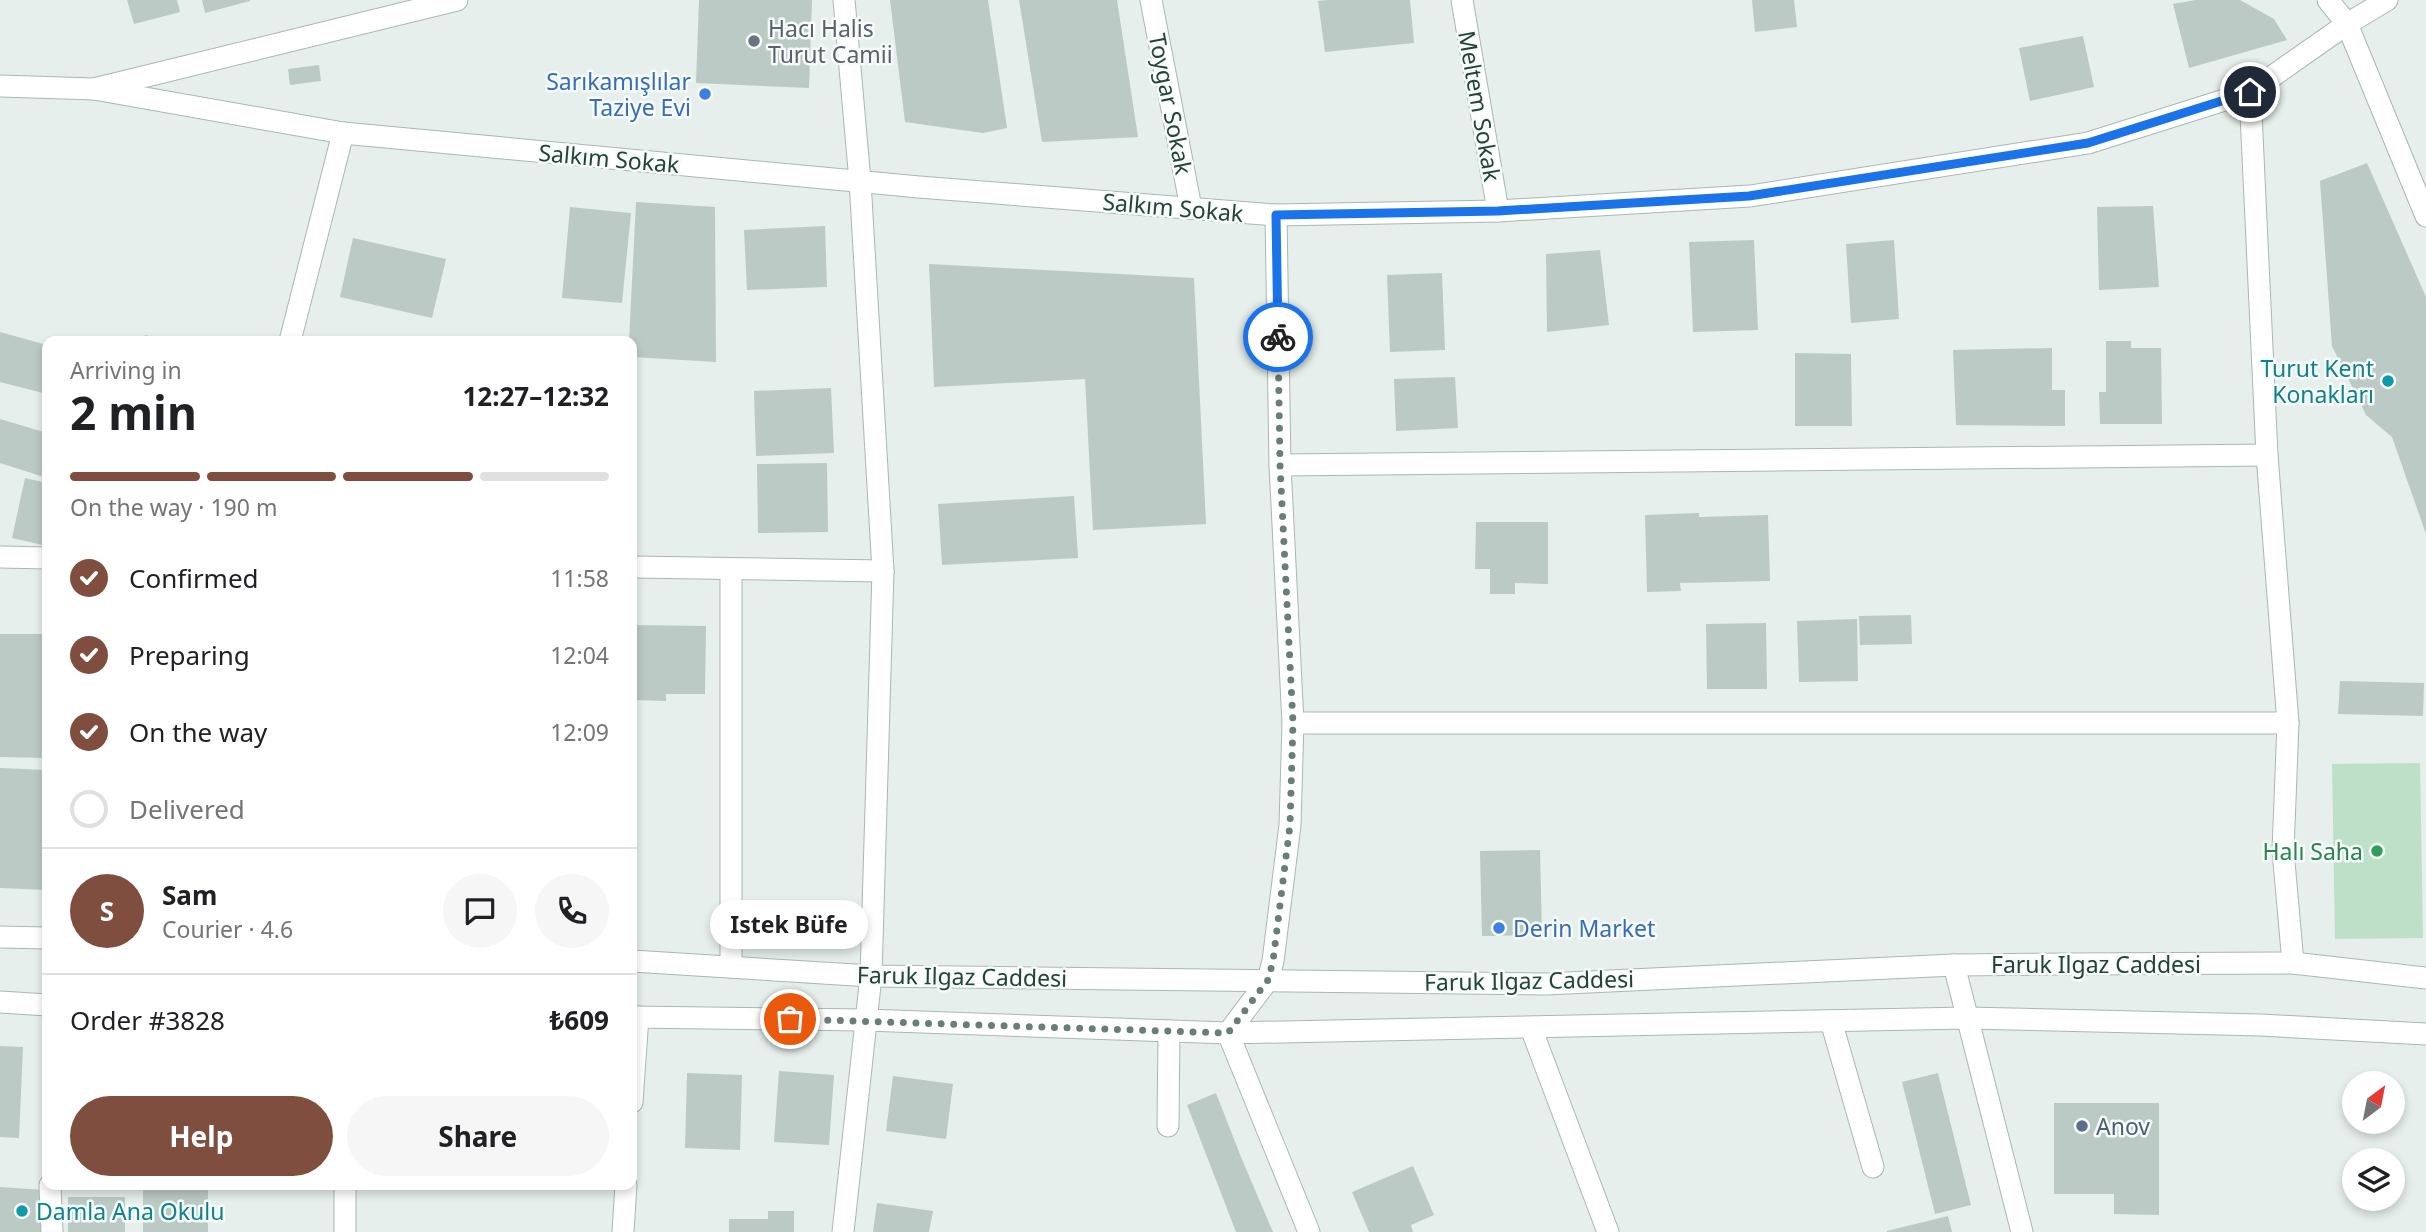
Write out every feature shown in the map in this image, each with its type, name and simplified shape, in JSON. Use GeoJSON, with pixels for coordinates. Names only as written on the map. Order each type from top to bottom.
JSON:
{"type":"FeatureCollection","features":[{"type":"Feature","properties":{"kind":"street"},"geometry":{"type":"LineString","coordinates":[[0,86],[94,89],[457,0]]}},
{"type":"Feature","properties":{"kind":"street"},"geometry":{"type":"LineString","coordinates":[[843,1232],[871,976],[883,571],[860,181],[844,0]]}},
{"type":"Feature","properties":{"kind":"street","name":"Toygar Sokak"},"geometry":{"type":"LineString","coordinates":[[1151,0],[1191,208]]}},
{"type":"Feature","properties":{"kind":"street","name":"Meltem Sokak"},"geometry":{"type":"LineString","coordinates":[[1462,0],[1498,211]]}},
{"type":"Feature","properties":{"kind":"street"},"geometry":{"type":"LineString","coordinates":[[2328,0],[2347,24],[2426,216]]}},
{"type":"Feature","properties":{"kind":"street","name":"Salkım Sokak"},"geometry":{"type":"LineString","coordinates":[[94,89],[343,133],[860,181],[1276,215],[1498,211],[1749,196],[2088,143],[2250,92],[2347,24],[2387,0]]}},
{"type":"Feature","properties":{"kind":"street"},"geometry":{"type":"LineString","coordinates":[[2250,92],[2267,455],[2288,723],[2283,851],[2293,963]]}},
{"type":"Feature","properties":{"kind":"street"},"geometry":{"type":"LineString","coordinates":[[291,336],[343,133]]}},
{"type":"Feature","properties":{"kind":"street"},"geometry":{"type":"LineString","coordinates":[[1276,215],[1280,465],[1293,723],[1290,825],[1273,961],[1268,980],[1228,1033],[1309,1232]]}},
{"type":"Feature","properties":{"kind":"street"},"geometry":{"type":"LineString","coordinates":[[1280,465],[2267,455]]}},
{"type":"Feature","properties":{"kind":"street"},"geometry":{"type":"LineString","coordinates":[[0,557],[42,558]]}},
{"type":"Feature","properties":{"kind":"street"},"geometry":{"type":"LineString","coordinates":[[637,567],[883,571]]}},
{"type":"Feature","properties":{"kind":"street"},"geometry":{"type":"LineString","coordinates":[[731,569],[731,967]]}},
{"type":"Feature","properties":{"kind":"street"},"geometry":{"type":"LineString","coordinates":[[1293,723],[2288,723]]}},
{"type":"Feature","properties":{"kind":"street"},"geometry":{"type":"LineString","coordinates":[[0,937],[42,938]]}},
{"type":"Feature","properties":{"kind":"street","name":"Faruk Ilgaz Caddesi"},"geometry":{"type":"LineString","coordinates":[[637,961],[871,976],[1546,984],[1954,965],[2293,963],[2426,978]]}},
{"type":"Feature","properties":{"kind":"street"},"geometry":{"type":"LineString","coordinates":[[1954,965],[2022,1232]]}},
{"type":"Feature","properties":{"kind":"street"},"geometry":{"type":"LineString","coordinates":[[0,1002],[42,1005]]}},
{"type":"Feature","properties":{"kind":"street","name":"Faruk Ilgaz Caddesi"},"geometry":{"type":"LineString","coordinates":[[637,1017],[866,1020],[1228,1033],[1967,1018],[2261,1025],[2426,1034]]}},
{"type":"Feature","properties":{"kind":"street"},"geometry":{"type":"LineString","coordinates":[[1831,1021],[1873,1167]]}},
{"type":"Feature","properties":{"kind":"street"},"geometry":{"type":"LineString","coordinates":[[1531,1028],[1608,1232]]}},
{"type":"Feature","properties":{"kind":"street"},"geometry":{"type":"LineString","coordinates":[[1168,1126],[1170,1031]]}},
{"type":"Feature","properties":{"kind":"street"},"geometry":{"type":"LineString","coordinates":[[50,1190],[52,1232]]}},
{"type":"Feature","properties":{"kind":"street"},"geometry":{"type":"LineString","coordinates":[[345,1190],[345,1232]]}},
{"type":"Feature","properties":{"kind":"street"},"geometry":{"type":"LineString","coordinates":[[623,1232],[626,1190]]}},
{"type":"Feature","properties":{"kind":"green space","name":"Halı Saha"},"geometry":{"type":"Polygon","coordinates":[[[2420,763],[2423,938],[2335,939],[2332,764],[2420,763]]]}},
{"type":"Feature","properties":{"kind":"building"},"geometry":{"type":"Polygon","coordinates":[[[127,0],[177,0],[180,12],[134,24],[127,0]]]}},
{"type":"Feature","properties":{"kind":"building"},"geometry":{"type":"Polygon","coordinates":[[[202,0],[250,0],[250,1],[205,13],[202,0]]]}},
{"type":"Feature","properties":{"kind":"building","name":"Hacı Halis Turut Camii"},"geometry":{"type":"Polygon","coordinates":[[[699,0],[812,0],[809,88],[696,83],[699,0]]]}},
{"type":"Feature","properties":{"kind":"building"},"geometry":{"type":"Polygon","coordinates":[[[890,0],[988,0],[1007,128],[983,133],[905,122],[890,0]]]}},
{"type":"Feature","properties":{"kind":"building"},"geometry":{"type":"Polygon","coordinates":[[[1019,0],[1117,0],[1138,137],[1042,142],[1019,0]]]}},
{"type":"Feature","properties":{"kind":"building"},"geometry":{"type":"Polygon","coordinates":[[[1410,0],[1414,43],[1325,52],[1318,1],[1410,0]]]}},
{"type":"Feature","properties":{"kind":"building"},"geometry":{"type":"Polygon","coordinates":[[[1752,0],[1794,0],[1797,27],[1755,32],[1752,0]]]}},
{"type":"Feature","properties":{"kind":"building"},"geometry":{"type":"Polygon","coordinates":[[[2196,0],[2240,0],[2274,19],[2287,40],[2189,68],[2173,4],[2196,0]]]}},
{"type":"Feature","properties":{"kind":"building"},"geometry":{"type":"Polygon","coordinates":[[[2083,36],[2094,87],[2030,101],[2019,48],[2083,36]]]}},
{"type":"Feature","properties":{"kind":"building"},"geometry":{"type":"Polygon","coordinates":[[[319,65],[321,81],[290,85],[288,69],[319,65]]]}},
{"type":"Feature","properties":{"kind":"building","name":"Turut Kent Konakları"},"geometry":{"type":"Polygon","coordinates":[[[2367,163],[2426,297],[2426,534],[2392,437],[2366,415],[2332,346],[2320,181],[2367,163]]]}},
{"type":"Feature","properties":{"kind":"building"},"geometry":{"type":"Polygon","coordinates":[[[636,202],[715,207],[716,362],[637,357],[637,336],[629,336],[636,202]]]}},
{"type":"Feature","properties":{"kind":"building"},"geometry":{"type":"Polygon","coordinates":[[[2153,206],[2159,287],[2099,290],[2097,207],[2153,206]]]}},
{"type":"Feature","properties":{"kind":"building"},"geometry":{"type":"Polygon","coordinates":[[[570,207],[631,213],[622,303],[562,298],[570,207]]]}},
{"type":"Feature","properties":{"kind":"building"},"geometry":{"type":"Polygon","coordinates":[[[825,226],[827,287],[747,290],[744,230],[825,226]]]}},
{"type":"Feature","properties":{"kind":"building"},"geometry":{"type":"Polygon","coordinates":[[[353,238],[446,259],[432,318],[340,297],[353,238]]]}},
{"type":"Feature","properties":{"kind":"building"},"geometry":{"type":"Polygon","coordinates":[[[1754,240],[1758,330],[1693,332],[1689,242],[1754,240]]]}},
{"type":"Feature","properties":{"kind":"building"},"geometry":{"type":"Polygon","coordinates":[[[1894,240],[1899,319],[1851,323],[1846,244],[1894,240]]]}},
{"type":"Feature","properties":{"kind":"building"},"geometry":{"type":"Polygon","coordinates":[[[1600,250],[1609,325],[1547,332],[1546,254],[1600,250]]]}},
{"type":"Feature","properties":{"kind":"building"},"geometry":{"type":"Polygon","coordinates":[[[929,264],[1194,278],[1206,524],[1093,530],[1085,379],[934,387],[929,264]]]}},
{"type":"Feature","properties":{"kind":"building"},"geometry":{"type":"Polygon","coordinates":[[[1442,273],[1445,350],[1390,352],[1387,275],[1442,273]]]}},
{"type":"Feature","properties":{"kind":"building"},"geometry":{"type":"Polygon","coordinates":[[[0,332],[42,344],[42,393],[0,382],[0,332]]]}},
{"type":"Feature","properties":{"kind":"building"},"geometry":{"type":"Polygon","coordinates":[[[2106,341],[2131,341],[2131,348],[2161,348],[2162,424],[2100,424],[2099,392],[2106,392],[2106,341]]]}},
{"type":"Feature","properties":{"kind":"building"},"geometry":{"type":"Polygon","coordinates":[[[2052,348],[2052,390],[2065,390],[2065,426],[1956,425],[1953,350],[2052,348]]]}},
{"type":"Feature","properties":{"kind":"building"},"geometry":{"type":"Polygon","coordinates":[[[1795,353],[1851,354],[1852,426],[1795,426],[1795,353]]]}},
{"type":"Feature","properties":{"kind":"building"},"geometry":{"type":"Polygon","coordinates":[[[1455,377],[1458,428],[1396,431],[1394,379],[1455,377]]]}},
{"type":"Feature","properties":{"kind":"building"},"geometry":{"type":"Polygon","coordinates":[[[831,388],[834,453],[756,456],[754,391],[831,388]]]}},
{"type":"Feature","properties":{"kind":"building"},"geometry":{"type":"Polygon","coordinates":[[[0,419],[42,432],[42,476],[0,463],[0,419]]]}},
{"type":"Feature","properties":{"kind":"building"},"geometry":{"type":"Polygon","coordinates":[[[827,463],[828,532],[758,533],[757,464],[827,463]]]}},
{"type":"Feature","properties":{"kind":"building"},"geometry":{"type":"Polygon","coordinates":[[[25,478],[42,482],[42,545],[12,538],[25,478]]]}},
{"type":"Feature","properties":{"kind":"building"},"geometry":{"type":"Polygon","coordinates":[[[1074,496],[1078,558],[942,565],[938,504],[1074,496]]]}},
{"type":"Feature","properties":{"kind":"building"},"geometry":{"type":"Polygon","coordinates":[[[1699,513],[1699,517],[1768,515],[1770,581],[1680,583],[1681,591],[1647,592],[1645,515],[1699,513]]]}},
{"type":"Feature","properties":{"kind":"building"},"geometry":{"type":"Polygon","coordinates":[[[1476,522],[1548,522],[1548,584],[1515,583],[1515,594],[1490,594],[1490,569],[1475,569],[1476,522]]]}},
{"type":"Feature","properties":{"kind":"building"},"geometry":{"type":"Polygon","coordinates":[[[1911,615],[1912,644],[1860,645],[1859,616],[1911,615]]]}},
{"type":"Feature","properties":{"kind":"building"},"geometry":{"type":"Polygon","coordinates":[[[1857,619],[1858,681],[1799,682],[1797,621],[1857,619]]]}},
{"type":"Feature","properties":{"kind":"building"},"geometry":{"type":"Polygon","coordinates":[[[1766,623],[1767,689],[1707,689],[1706,624],[1766,623]]]}},
{"type":"Feature","properties":{"kind":"building"},"geometry":{"type":"Polygon","coordinates":[[[637,625],[706,626],[705,694],[666,694],[666,701],[637,700],[637,625]]]}},
{"type":"Feature","properties":{"kind":"building"},"geometry":{"type":"Polygon","coordinates":[[[0,634],[42,634],[42,758],[0,757],[0,634]]]}},
{"type":"Feature","properties":{"kind":"building"},"geometry":{"type":"Polygon","coordinates":[[[2340,681],[2424,683],[2423,716],[2338,714],[2340,681]]]}},
{"type":"Feature","properties":{"kind":"building"},"geometry":{"type":"Polygon","coordinates":[[[0,768],[42,770],[42,890],[0,888],[0,768]]]}},
{"type":"Feature","properties":{"kind":"building"},"geometry":{"type":"Polygon","coordinates":[[[1540,850],[1542,935],[1482,936],[1480,851],[1540,850]]]}},
{"type":"Feature","properties":{"kind":"building"},"geometry":{"type":"Polygon","coordinates":[[[0,1046],[23,1047],[19,1138],[0,1137],[0,1046]]]}},
{"type":"Feature","properties":{"kind":"building"},"geometry":{"type":"Polygon","coordinates":[[[779,1071],[834,1075],[829,1145],[774,1142],[779,1071]]]}},
{"type":"Feature","properties":{"kind":"building"},"geometry":{"type":"Polygon","coordinates":[[[687,1073],[742,1075],[740,1150],[685,1148],[687,1073]]]}},
{"type":"Feature","properties":{"kind":"building"},"geometry":{"type":"Polygon","coordinates":[[[1938,1073],[1971,1205],[1935,1214],[1902,1082],[1938,1073]]]}},
{"type":"Feature","properties":{"kind":"building"},"geometry":{"type":"Polygon","coordinates":[[[893,1076],[953,1084],[946,1139],[886,1131],[893,1076]]]}},
{"type":"Feature","properties":{"kind":"building"},"geometry":{"type":"Polygon","coordinates":[[[1216,1093],[1273,1232],[1236,1232],[1187,1105],[1216,1093]]]}},
{"type":"Feature","properties":{"kind":"building"},"geometry":{"type":"Polygon","coordinates":[[[2054,1103],[2159,1103],[2159,1215],[2114,1214],[2114,1194],[2054,1194],[2054,1103]]]}},
{"type":"Feature","properties":{"kind":"building"},"geometry":{"type":"Polygon","coordinates":[[[1413,1166],[1434,1215],[1411,1225],[1413,1232],[1369,1232],[1352,1192],[1413,1166]]]}},
{"type":"Feature","properties":{"kind":"building","name":"Damla Ana Okulu"},"geometry":{"type":"Polygon","coordinates":[[[0,1187],[45,1190],[43,1232],[0,1232],[0,1187]]]}},
{"type":"Feature","properties":{"kind":"building"},"geometry":{"type":"Polygon","coordinates":[[[143,1190],[208,1190],[208,1232],[143,1232],[143,1190]]]}},
{"type":"Feature","properties":{"kind":"building"},"geometry":{"type":"Polygon","coordinates":[[[68,1197],[125,1197],[125,1232],[68,1232],[68,1197]]]}},
{"type":"Feature","properties":{"kind":"building"},"geometry":{"type":"Polygon","coordinates":[[[877,1203],[933,1211],[929,1232],[873,1232],[877,1203]]]}},
{"type":"Feature","properties":{"kind":"building"},"geometry":{"type":"Polygon","coordinates":[[[768,1211],[794,1211],[794,1232],[729,1232],[729,1219],[768,1219],[768,1211]]]}},
{"type":"Feature","properties":{"kind":"building"},"geometry":{"type":"Polygon","coordinates":[[[1948,1216],[1952,1232],[1887,1232],[1887,1231],[1948,1216]]]}},
{"type":"Feature","properties":{"kind":"way so far"},"geometry":{"type":"LineString","coordinates":[[790,1019],[1228,1033],[1268,980],[1273,961],[1290,825],[1293,723],[1280,465],[1278,337]]}},
{"type":"Feature","properties":{"kind":"place","name":"Hacı Halis Turut Camii"},"geometry":{"type":"Point","coordinates":[754,41]}},
{"type":"Feature","properties":{"kind":"place","name":"Sarıkamışlılar Taziye Evi"},"geometry":{"type":"Point","coordinates":[705,94]}},
{"type":"Feature","properties":{"kind":"place","name":"Turut Kent Konakları"},"geometry":{"type":"Point","coordinates":[2388,381]}},
{"type":"Feature","properties":{"kind":"place","name":"Halı Saha"},"geometry":{"type":"Point","coordinates":[2377,851]}},
{"type":"Feature","properties":{"kind":"place","name":"Derin Market"},"geometry":{"type":"Point","coordinates":[1499,928]}},
{"type":"Feature","properties":{"kind":"place","name":"Istek Büfe"},"geometry":{"type":"Point","coordinates":[790,1019]}},
{"type":"Feature","properties":{"kind":"place","name":"Anov"},"geometry":{"type":"Point","coordinates":[2082,1126]}},
{"type":"Feature","properties":{"kind":"place","name":"Damla Ana Okulu"},"geometry":{"type":"Point","coordinates":[22,1211]}},
{"type":"Feature","properties":{"kind":"route"},"geometry":{"type":"LineString","coordinates":[[1278,337],[1276,215],[1498,211],[1749,196],[2088,143],[2250,92]]}}]}
